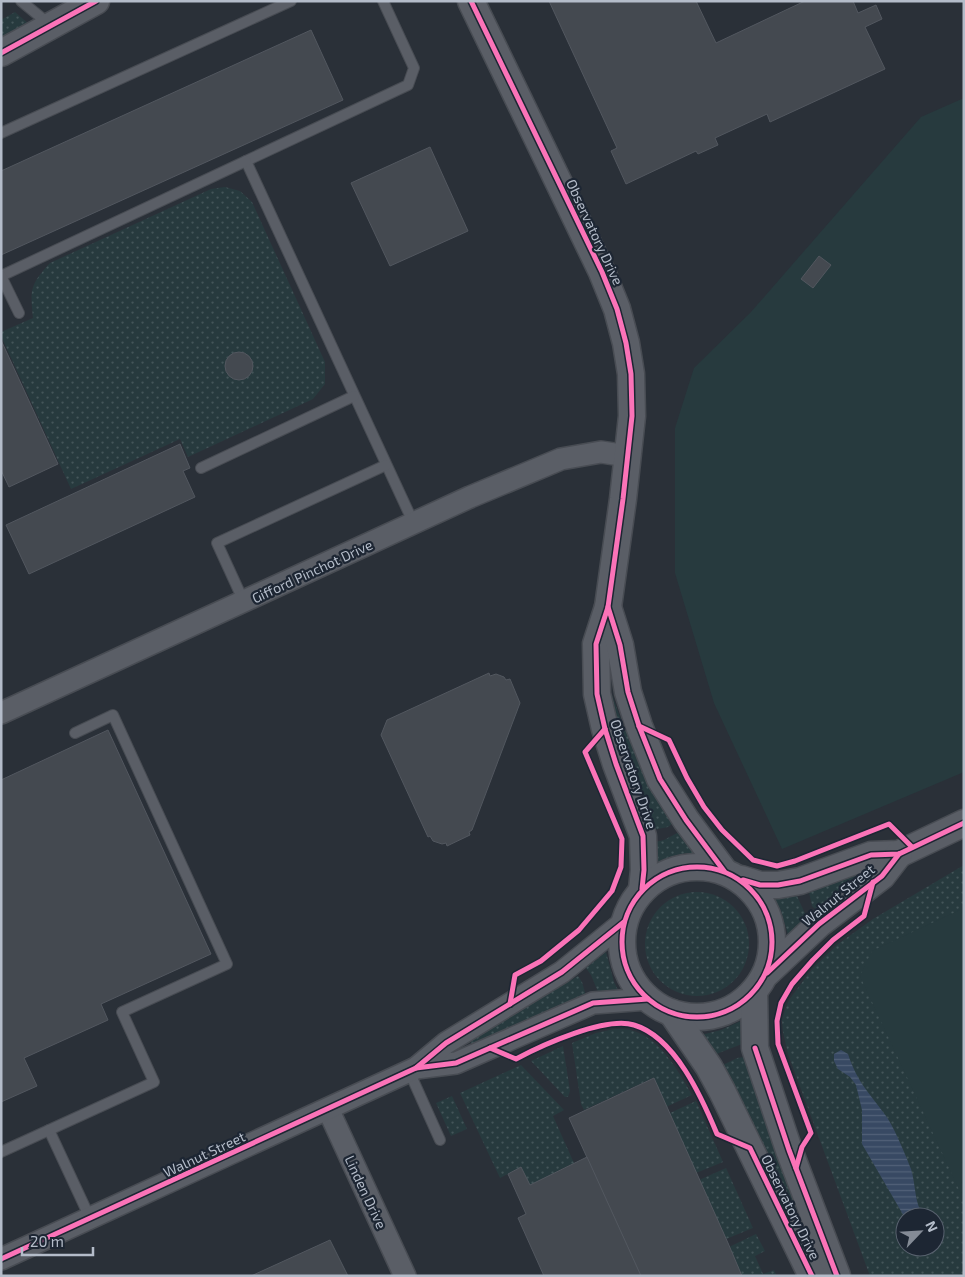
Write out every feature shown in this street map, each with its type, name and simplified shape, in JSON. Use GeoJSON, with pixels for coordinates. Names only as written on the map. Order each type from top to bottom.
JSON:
{"type":"FeatureCollection","features":[{"type":"Feature","properties":{"kind":"street"},"geometry":{"type":"LineString","coordinates":[[1,53],[96,1]]}},
{"type":"Feature","properties":{"kind":"street","name":"Observatory Drive"},"geometry":{"type":"LineString","coordinates":[[471,1],[598,263],[617,309],[626,343],[631,374],[632,416],[608,608],[596,644],[597,694],[616,764],[643,836],[644,870],[642,889]]}},
{"type":"Feature","properties":{"kind":"street","name":"Gifford Pinchot Drive"},"geometry":{"type":"LineString","coordinates":[[1,713],[414,524],[561,459],[601,452],[628,456]]}},
{"type":"Feature","properties":{"kind":"street","name":"Observatory Drive"},"geometry":{"type":"LineString","coordinates":[[608,608],[620,645],[628,692],[638,726],[660,779],[686,820],[732,875]]}},
{"type":"Feature","properties":{"kind":"street","name":"Walnut Street"},"geometry":{"type":"LineString","coordinates":[[732,875],[760,886],[778,885],[813,877],[871,854],[899,854],[964,823]]}},
{"type":"Feature","properties":{"kind":"street","name":"Walnut Street"},"geometry":{"type":"LineString","coordinates":[[761,982],[819,924],[882,876],[899,854]]}},
{"type":"Feature","properties":{"kind":"street"},"geometry":{"type":"LineString","coordinates":[[695,866],[732,875],[759,898],[770,921],[773,947],[761,982],[737,1006],[717,1015],[694,1018],[672,1013],[648,1000],[630,977],[622,950],[624,922],[631,904],[642,889],[666,872],[695,866]]}},
{"type":"Feature","properties":{"kind":"street","name":"Walnut Street"},"geometry":{"type":"LineString","coordinates":[[1,1259],[412,1070],[446,1043],[562,972],[624,922]]}},
{"type":"Feature","properties":{"kind":"street","name":"Observatory Drive"},"geometry":{"type":"LineString","coordinates":[[761,982],[755,1048],[789,1150],[837,1276]]}},
{"type":"Feature","properties":{"kind":"street","name":"Walnut Street"},"geometry":{"type":"LineString","coordinates":[[412,1070],[456,1063],[593,1003],[648,1000]]}},
{"type":"Feature","properties":{"kind":"street","name":"Observatory Drive"},"geometry":{"type":"LineString","coordinates":[[672,1013],[709,1067],[722,1091],[812,1276]]}},
{"type":"Feature","properties":{"kind":"street","name":"Linden Drive"},"geometry":{"type":"LineString","coordinates":[[328,1109],[405,1276]]}},
{"type":"Feature","properties":{"kind":"lane"},"geometry":{"type":"LineString","coordinates":[[21,1],[51,26]]}},
{"type":"Feature","properties":{"kind":"lane"},"geometry":{"type":"LineString","coordinates":[[1,133],[291,1]]}},
{"type":"Feature","properties":{"kind":"lane"},"geometry":{"type":"LineString","coordinates":[[19,313],[1,276],[408,85],[414,68],[383,1]]}},
{"type":"Feature","properties":{"kind":"lane"},"geometry":{"type":"LineString","coordinates":[[246,161],[414,524]]}},
{"type":"Feature","properties":{"kind":"lane"},"geometry":{"type":"LineString","coordinates":[[201,468],[354,396]]}},
{"type":"Feature","properties":{"kind":"lane"},"geometry":{"type":"LineString","coordinates":[[244,602],[217,543],[386,465]]}},
{"type":"Feature","properties":{"kind":"lane"},"geometry":{"type":"LineString","coordinates":[[1,1152],[154,1082],[122,1012],[226,964],[113,715],[74,733]]}},
{"type":"Feature","properties":{"kind":"lane"},"geometry":{"type":"LineString","coordinates":[[412,1070],[440,1140]]}},
{"type":"Feature","properties":{"kind":"lane"},"geometry":{"type":"LineString","coordinates":[[49,1130],[90,1218]]}},
{"type":"Feature","properties":{"kind":"green space"},"geometry":{"type":"Polygon","coordinates":[[[15,12],[30,25],[1,39],[1,20],[15,12]]]}},
{"type":"Feature","properties":{"kind":"green space"},"geometry":{"type":"Polygon","coordinates":[[[964,98],[964,772],[782,849],[714,703],[675,573],[675,428],[694,368],[751,312],[921,117],[964,98]]]}},
{"type":"Feature","properties":{"kind":"green space"},"geometry":{"type":"Polygon","coordinates":[[[225,187],[240,191],[252,202],[325,362],[325,384],[313,399],[188,457],[180,439],[71,489],[1,336],[1,332],[33,318],[33,288],[38,277],[50,263],[211,189],[225,187]]]}},
{"type":"Feature","properties":{"kind":"green space"},"geometry":{"type":"Polygon","coordinates":[[[612,695],[640,761],[673,823],[668,827],[653,830],[632,780],[609,697],[612,695]]]}},
{"type":"Feature","properties":{"kind":"green space"},"geometry":{"type":"Polygon","coordinates":[[[679,832],[695,853],[675,855],[656,863],[655,842],[664,840],[679,832]]]}},
{"type":"Feature","properties":{"kind":"green space"},"geometry":{"type":"Polygon","coordinates":[[[964,865],[964,1276],[870,1276],[788,1054],[783,1032],[782,1020],[789,1000],[812,969],[838,944],[873,919],[964,865]]]}},
{"type":"Feature","properties":{"kind":"green space"},"geometry":{"type":"Polygon","coordinates":[[[856,873],[859,879],[817,911],[812,906],[809,892],[856,873]]]}},
{"type":"Feature","properties":{"kind":"green space"},"geometry":{"type":"Polygon","coordinates":[[[697,892],[717,896],[726,900],[734,907],[741,915],[745,924],[749,944],[745,964],[741,973],[734,981],[726,988],[717,992],[697,996],[677,992],[668,988],[660,981],[653,973],[649,964],[645,944],[649,924],[653,915],[660,907],[668,900],[677,896],[697,892]]]}},
{"type":"Feature","properties":{"kind":"green space"},"geometry":{"type":"Polygon","coordinates":[[[797,896],[808,920],[789,938],[781,911],[774,898],[797,896]]]}},
{"type":"Feature","properties":{"kind":"green space"},"geometry":{"type":"Polygon","coordinates":[[[964,908],[964,1200],[860,976],[872,951],[964,908]]]}},
{"type":"Feature","properties":{"kind":"green space"},"geometry":{"type":"Polygon","coordinates":[[[606,952],[618,990],[598,992],[586,968],[606,952]]]}},
{"type":"Feature","properties":{"kind":"green space"},"geometry":{"type":"Polygon","coordinates":[[[578,976],[586,996],[472,1045],[470,1041],[578,976]]]}},
{"type":"Feature","properties":{"kind":"green space"},"geometry":{"type":"Polygon","coordinates":[[[741,1021],[742,1044],[714,1055],[701,1035],[721,1030],[741,1021]]]}},
{"type":"Feature","properties":{"kind":"green space"},"geometry":{"type":"Polygon","coordinates":[[[614,1029],[634,1031],[644,1035],[653,1042],[668,1058],[692,1095],[666,1107],[653,1078],[584,1110],[581,1104],[572,1043],[596,1033],[614,1029]]]}},
{"type":"Feature","properties":{"kind":"green space"},"geometry":{"type":"Polygon","coordinates":[[[563,1046],[570,1091],[568,1097],[565,1097],[531,1061],[563,1046]]]}},
{"type":"Feature","properties":{"kind":"green space"},"geometry":{"type":"Polygon","coordinates":[[[744,1057],[813,1242],[807,1245],[721,1066],[737,1058],[744,1057]]]}},
{"type":"Feature","properties":{"kind":"green space"},"geometry":{"type":"Polygon","coordinates":[[[521,1065],[564,1110],[553,1116],[574,1163],[530,1185],[521,1167],[500,1178],[460,1093],[521,1065]]]}},
{"type":"Feature","properties":{"kind":"green space"},"geometry":{"type":"Polygon","coordinates":[[[452,1096],[467,1129],[451,1136],[436,1103],[452,1096]]]}},
{"type":"Feature","properties":{"kind":"green space"},"geometry":{"type":"Polygon","coordinates":[[[696,1101],[723,1162],[696,1173],[670,1113],[696,1101]]]}},
{"type":"Feature","properties":{"kind":"green space"},"geometry":{"type":"Polygon","coordinates":[[[726,1168],[753,1228],[726,1239],[699,1180],[726,1168]]]}},
{"type":"Feature","properties":{"kind":"green space"},"geometry":{"type":"Polygon","coordinates":[[[756,1234],[765,1251],[755,1256],[763,1274],[774,1270],[777,1276],[742,1276],[729,1247],[756,1234]]]}},
{"type":"Feature","properties":{"kind":"water"},"geometry":{"type":"Polygon","coordinates":[[[841,1050],[848,1054],[864,1087],[889,1120],[911,1169],[919,1207],[899,1207],[862,1144],[862,1110],[856,1085],[850,1077],[838,1069],[834,1061],[834,1054],[841,1050]]]}},
{"type":"Feature","properties":{"kind":"building"},"geometry":{"type":"Polygon","coordinates":[[[549,1],[696,1],[716,43],[805,1],[853,1],[858,13],[876,5],[882,19],[865,27],[885,69],[770,122],[767,114],[715,138],[718,145],[698,154],[696,151],[626,184],[611,151],[617,148],[549,1]]]}},
{"type":"Feature","properties":{"kind":"building"},"geometry":{"type":"Polygon","coordinates":[[[311,30],[343,100],[1,255],[1,171],[311,30]]]}},
{"type":"Feature","properties":{"kind":"building"},"geometry":{"type":"Polygon","coordinates":[[[430,147],[468,231],[390,266],[351,183],[430,147]]]}},
{"type":"Feature","properties":{"kind":"building"},"geometry":{"type":"Polygon","coordinates":[[[819,256],[831,265],[813,288],[801,279],[819,256]]]}},
{"type":"Feature","properties":{"kind":"building"},"geometry":{"type":"Polygon","coordinates":[[[1,340],[58,464],[9,487],[1,470],[1,340]]]}},
{"type":"Feature","properties":{"kind":"building"},"geometry":{"type":"Polygon","coordinates":[[[239,352],[249,356],[253,366],[249,376],[239,380],[229,376],[225,366],[229,356],[239,352]]]}},
{"type":"Feature","properties":{"kind":"building"},"geometry":{"type":"Polygon","coordinates":[[[180,444],[190,468],[183,471],[195,497],[29,574],[6,525],[180,444]]]}},
{"type":"Feature","properties":{"kind":"building"},"geometry":{"type":"Polygon","coordinates":[[[489,673],[490,676],[496,674],[504,677],[506,680],[510,679],[520,703],[472,830],[469,832],[470,835],[447,846],[446,843],[442,844],[433,841],[430,836],[428,837],[381,735],[387,720],[489,673]]]}},
{"type":"Feature","properties":{"kind":"building"},"geometry":{"type":"Polygon","coordinates":[[[108,730],[211,954],[101,1004],[108,1020],[24,1058],[37,1086],[1,1102],[1,780],[108,730]]]}},
{"type":"Feature","properties":{"kind":"building"},"geometry":{"type":"Polygon","coordinates":[[[654,1078],[742,1276],[641,1276],[569,1118],[654,1078]]]}},
{"type":"Feature","properties":{"kind":"building"},"geometry":{"type":"Polygon","coordinates":[[[587,1157],[641,1276],[544,1276],[518,1218],[526,1214],[508,1174],[521,1167],[530,1185],[587,1157]]]}},
{"type":"Feature","properties":{"kind":"building"},"geometry":{"type":"Polygon","coordinates":[[[330,1240],[348,1276],[251,1276],[330,1240]]]}},
{"type":"Feature","properties":{"kind":"cycle path"},"geometry":{"type":"LineString","coordinates":[[1,53],[96,1]]}},
{"type":"Feature","properties":{"kind":"cycle path"},"geometry":{"type":"LineString","coordinates":[[471,1],[602,272],[617,309],[626,343],[631,374],[632,416],[608,607],[596,644],[597,694],[616,764],[643,836],[644,870],[642,889]]}},
{"type":"Feature","properties":{"kind":"cycle path"},"geometry":{"type":"LineString","coordinates":[[608,607],[620,645],[628,692],[660,779],[686,820],[724,871]]}},
{"type":"Feature","properties":{"kind":"cycle path"},"geometry":{"type":"LineString","coordinates":[[639,726],[669,740],[687,778],[704,807],[722,830],[753,860],[777,866],[795,861],[889,824],[912,847]]}},
{"type":"Feature","properties":{"kind":"cycle path"},"geometry":{"type":"LineString","coordinates":[[510,1004],[515,975],[541,961],[579,930],[612,891],[621,867],[622,839],[585,752],[605,729]]}},
{"type":"Feature","properties":{"kind":"cycle path"},"geometry":{"type":"LineString","coordinates":[[743,880],[760,885],[778,885],[800,881],[871,855],[899,854],[964,823]]}},
{"type":"Feature","properties":{"kind":"cycle path"},"geometry":{"type":"LineString","coordinates":[[767,973],[819,924],[882,876],[899,854]]}},
{"type":"Feature","properties":{"kind":"cycle path"},"geometry":{"type":"LineString","coordinates":[[697,867],[712,868],[726,872],[739,879],[750,889],[760,900],[767,913],[771,927],[772,942],[771,957],[767,971],[760,984],[750,995],[739,1005],[726,1012],[712,1016],[697,1017],[682,1016],[668,1012],[655,1005],[644,995],[634,984],[627,971],[623,957],[622,942],[623,927],[627,913],[634,900],[644,889],[655,879],[668,872],[682,868],[697,867]]}},
{"type":"Feature","properties":{"kind":"cycle path"},"geometry":{"type":"LineString","coordinates":[[796,1168],[802,1147],[811,1133],[778,1044],[777,1021],[781,1003],[792,984],[813,960],[833,940],[864,916],[873,882]]}},
{"type":"Feature","properties":{"kind":"cycle path"},"geometry":{"type":"LineString","coordinates":[[1,1259],[416,1068],[446,1043],[562,972],[624,922]]}},
{"type":"Feature","properties":{"kind":"cycle path"},"geometry":{"type":"LineString","coordinates":[[416,1068],[456,1063],[593,1003],[648,999]]}},
{"type":"Feature","properties":{"kind":"cycle path"},"geometry":{"type":"LineString","coordinates":[[490,1048],[516,1059],[557,1040],[591,1028],[622,1023],[634,1025],[649,1032],[662,1042],[685,1070],[717,1134],[750,1148],[812,1276]]}},
{"type":"Feature","properties":{"kind":"cycle path"},"geometry":{"type":"LineString","coordinates":[[755,1048],[789,1150],[837,1276]]}}]}
